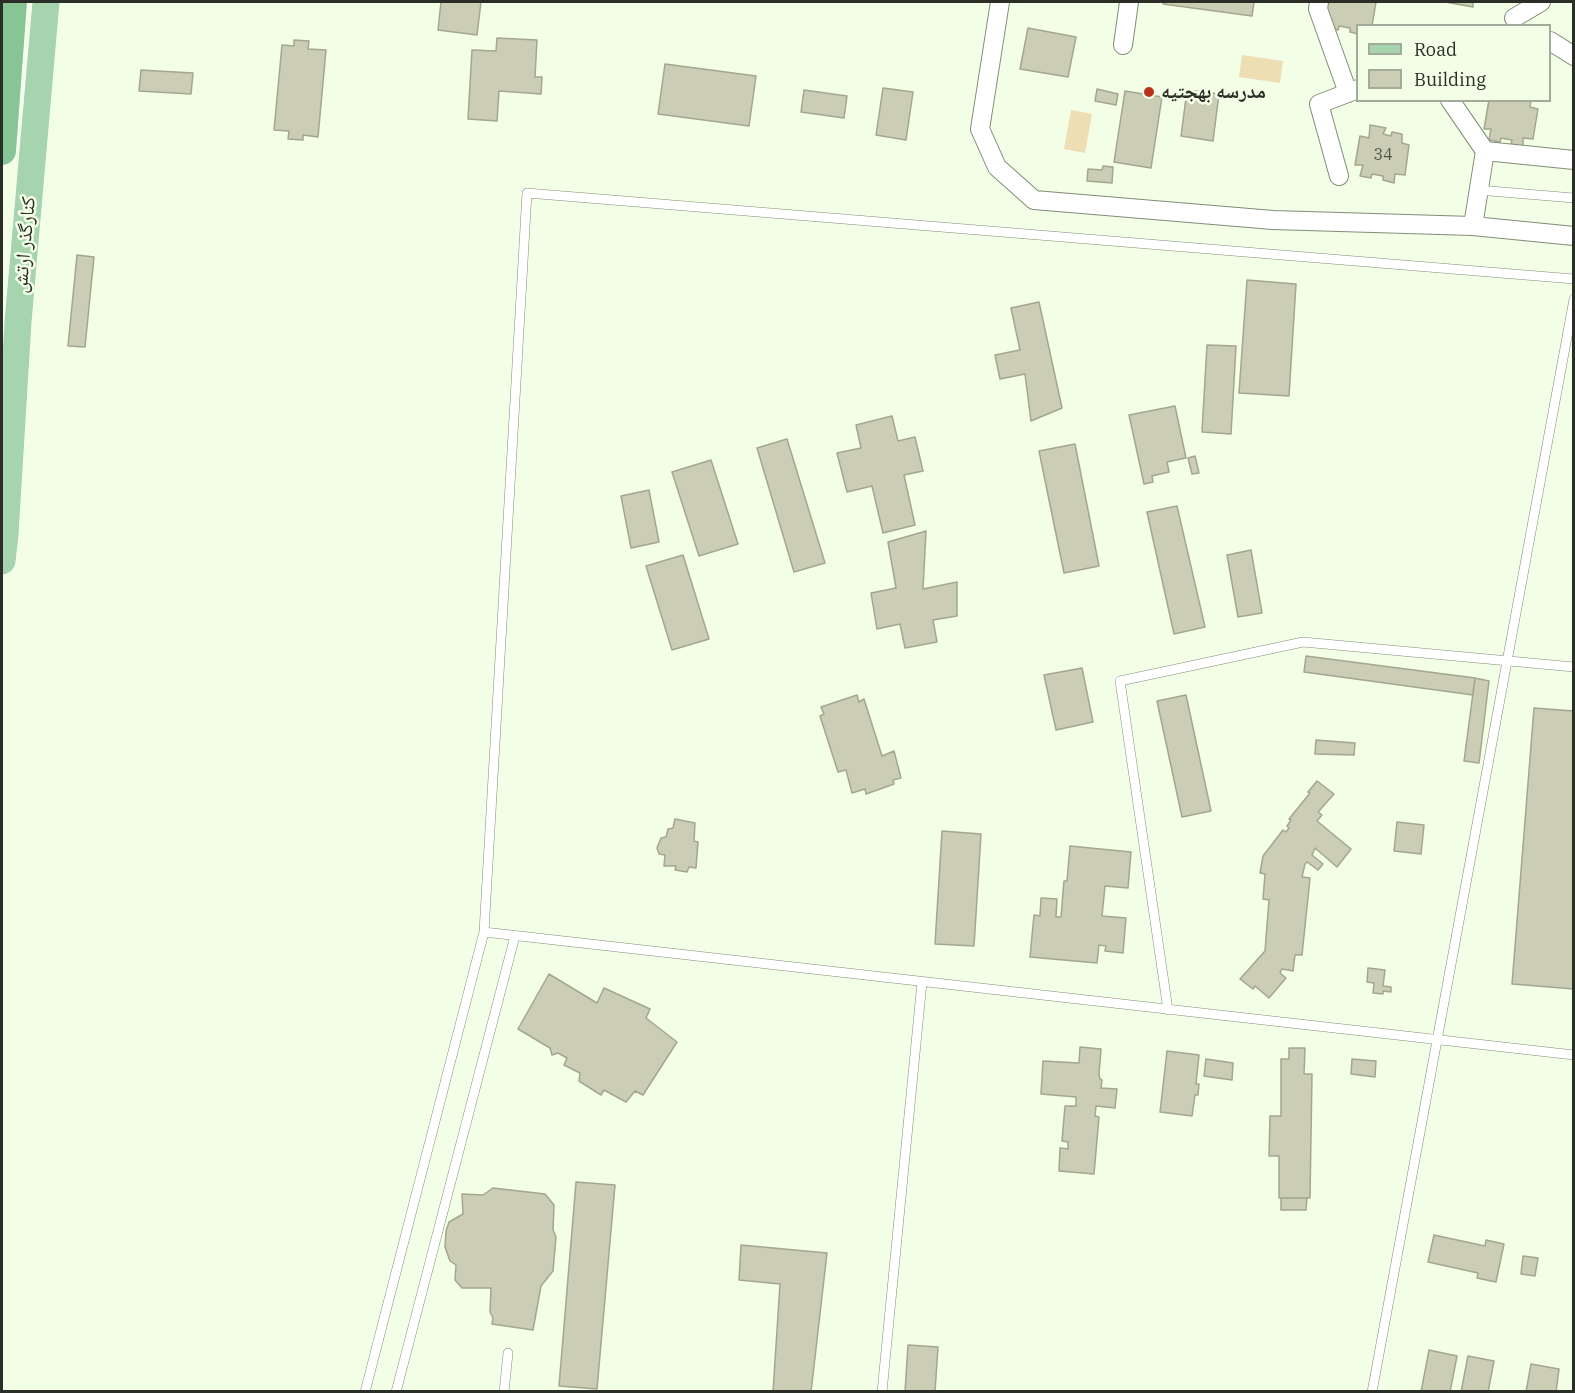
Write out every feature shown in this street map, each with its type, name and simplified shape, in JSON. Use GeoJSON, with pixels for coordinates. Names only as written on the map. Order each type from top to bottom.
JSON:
{"type":"FeatureCollection","features":[{"type":"Feature","properties":{"kind":"highway"},"geometry":{"type":"LineString","coordinates":[[2,151],[13,2]]}},
{"type":"Feature","properties":{"kind":"main road","name":"کنارگذر ارتش"},"geometry":{"type":"LineString","coordinates":[[3,538],[18,322],[46,2]]}},
{"type":"Feature","properties":{"kind":"street"},"geometry":{"type":"LineString","coordinates":[[1000,2],[980,129],[997,167],[1034,200],[1274,220],[1473,226],[1574,236]]}},
{"type":"Feature","properties":{"kind":"street"},"geometry":{"type":"LineString","coordinates":[[1123,45],[1129,2]]}},
{"type":"Feature","properties":{"kind":"street"},"geometry":{"type":"LineString","coordinates":[[1318,2],[1318,9],[1353,91],[1319,104],[1339,176]]}},
{"type":"Feature","properties":{"kind":"street"},"geometry":{"type":"LineString","coordinates":[[1514,23],[1541,2]]}},
{"type":"Feature","properties":{"kind":"street"},"geometry":{"type":"LineString","coordinates":[[1551,41],[1574,56]]}},
{"type":"Feature","properties":{"kind":"street"},"geometry":{"type":"LineString","coordinates":[[1451,102],[1485,151],[1473,226]]}},
{"type":"Feature","properties":{"kind":"street"},"geometry":{"type":"LineString","coordinates":[[1485,151],[1574,160]]}},
{"type":"Feature","properties":{"kind":"lane"},"geometry":{"type":"LineString","coordinates":[[1478,190],[1574,198]]}},
{"type":"Feature","properties":{"kind":"lane"},"geometry":{"type":"LineString","coordinates":[[365,1392],[484,932],[527,193],[1574,279]]}},
{"type":"Feature","properties":{"kind":"lane"},"geometry":{"type":"LineString","coordinates":[[1372,1392],[1574,299]]}},
{"type":"Feature","properties":{"kind":"lane"},"geometry":{"type":"LineString","coordinates":[[1168,1010],[1120,681],[1303,642],[1574,667]]}},
{"type":"Feature","properties":{"kind":"lane"},"geometry":{"type":"LineString","coordinates":[[484,932],[1574,1055]]}},
{"type":"Feature","properties":{"kind":"lane"},"geometry":{"type":"LineString","coordinates":[[396,1392],[515,936]]}},
{"type":"Feature","properties":{"kind":"lane"},"geometry":{"type":"LineString","coordinates":[[882,1392],[922,982]]}},
{"type":"Feature","properties":{"kind":"lane"},"geometry":{"type":"LineString","coordinates":[[504,1392],[508,1353]]}},
{"type":"Feature","properties":{"kind":"shaded area"},"geometry":{"type":"Polygon","coordinates":[[[1242,55],[1283,61],[1280,83],[1239,77],[1242,55]]]}},
{"type":"Feature","properties":{"kind":"shaded area"},"geometry":{"type":"Polygon","coordinates":[[[1071,110],[1092,114],[1085,153],[1064,149],[1071,110]]]}},
{"type":"Feature","properties":{"kind":"building"},"geometry":{"type":"Polygon","coordinates":[[[441,2],[481,2],[477,35],[438,30],[441,2]]]}},
{"type":"Feature","properties":{"kind":"building"},"geometry":{"type":"Polygon","coordinates":[[[1164,2],[1254,2],[1252,16],[1163,4],[1164,2]]]}},
{"type":"Feature","properties":{"kind":"building"},"geometry":{"type":"Polygon","coordinates":[[[1325,2],[1376,2],[1372,24],[1356,24],[1356,34],[1350,32],[1350,28],[1339,26],[1338,30],[1327,28],[1322,17],[1325,2]]]}},
{"type":"Feature","properties":{"kind":"building"},"geometry":{"type":"Polygon","coordinates":[[[1445,2],[1473,2],[1473,7],[1445,2]]]}},
{"type":"Feature","properties":{"kind":"building"},"geometry":{"type":"Polygon","coordinates":[[[1028,28],[1076,37],[1068,77],[1020,69],[1028,28]]]}},
{"type":"Feature","properties":{"kind":"building"},"geometry":{"type":"Polygon","coordinates":[[[497,38],[537,40],[535,77],[542,77],[541,94],[499,91],[497,121],[468,119],[472,50],[496,51],[497,38]]]}},
{"type":"Feature","properties":{"kind":"building"},"geometry":{"type":"Polygon","coordinates":[[[294,40],[309,41],[308,49],[326,50],[318,137],[303,135],[303,140],[288,139],[289,131],[274,130],[282,45],[294,46],[294,40]]]}},
{"type":"Feature","properties":{"kind":"building"},"geometry":{"type":"Polygon","coordinates":[[[665,64],[756,76],[749,126],[658,114],[665,64]]]}},
{"type":"Feature","properties":{"kind":"building"},"geometry":{"type":"Polygon","coordinates":[[[141,70],[193,73],[191,94],[139,91],[141,70]]]}},
{"type":"Feature","properties":{"kind":"building"},"geometry":{"type":"Polygon","coordinates":[[[883,88],[913,92],[906,140],[876,135],[883,88]]]}},
{"type":"Feature","properties":{"kind":"building"},"geometry":{"type":"Polygon","coordinates":[[[1097,89],[1118,94],[1116,105],[1095,101],[1097,89]]]}},
{"type":"Feature","properties":{"kind":"building"},"geometry":{"type":"Polygon","coordinates":[[[804,90],[847,96],[844,118],[801,112],[804,90]]]}},
{"type":"Feature","properties":{"kind":"building"},"geometry":{"type":"Polygon","coordinates":[[[1187,90],[1219,94],[1213,141],[1181,136],[1187,90]]]}},
{"type":"Feature","properties":{"kind":"building"},"geometry":{"type":"Polygon","coordinates":[[[1125,91],[1162,97],[1151,168],[1114,162],[1125,91]]]}},
{"type":"Feature","properties":{"kind":"building"},"geometry":{"type":"Polygon","coordinates":[[[1489,102],[1531,102],[1530,107],[1538,109],[1533,139],[1523,138],[1523,147],[1511,144],[1512,140],[1501,138],[1500,142],[1489,140],[1491,129],[1484,129],[1489,102]]]}},
{"type":"Feature","properties":{"kind":"building"},"geometry":{"type":"Polygon","coordinates":[[[1370,125],[1386,128],[1383,134],[1391,136],[1392,132],[1402,134],[1402,143],[1409,145],[1405,175],[1395,174],[1394,183],[1383,180],[1383,176],[1372,174],[1371,178],[1360,176],[1363,165],[1355,165],[1360,136],[1369,138],[1370,125]]]}},
{"type":"Feature","properties":{"kind":"building"},"geometry":{"type":"Polygon","coordinates":[[[1103,166],[1113,167],[1112,183],[1087,181],[1088,169],[1102,170],[1103,166]]]}},
{"type":"Feature","properties":{"kind":"building"},"geometry":{"type":"Polygon","coordinates":[[[77,255],[94,257],[85,347],[68,346],[77,255]]]}},
{"type":"Feature","properties":{"kind":"building"},"geometry":{"type":"Polygon","coordinates":[[[1247,280],[1296,284],[1289,396],[1239,393],[1247,280]]]}},
{"type":"Feature","properties":{"kind":"building"},"geometry":{"type":"Polygon","coordinates":[[[1039,302],[1062,408],[1031,421],[1025,374],[1000,379],[995,355],[1020,350],[1011,308],[1039,302]]]}},
{"type":"Feature","properties":{"kind":"building"},"geometry":{"type":"Polygon","coordinates":[[[1207,345],[1236,346],[1231,434],[1202,432],[1207,345]]]}},
{"type":"Feature","properties":{"kind":"building"},"geometry":{"type":"Polygon","coordinates":[[[1175,406],[1186,458],[1167,462],[1169,472],[1152,476],[1153,482],[1144,484],[1129,415],[1175,406]]]}},
{"type":"Feature","properties":{"kind":"building"},"geometry":{"type":"Polygon","coordinates":[[[892,416],[898,441],[915,437],[923,471],[904,475],[915,525],[883,533],[872,486],[847,492],[837,453],[861,448],[856,425],[892,416]]]}},
{"type":"Feature","properties":{"kind":"building"},"geometry":{"type":"Polygon","coordinates":[[[787,439],[825,563],[794,572],[757,448],[787,439]]]}},
{"type":"Feature","properties":{"kind":"building"},"geometry":{"type":"Polygon","coordinates":[[[1075,444],[1099,566],[1064,573],[1039,451],[1075,444]]]}},
{"type":"Feature","properties":{"kind":"building"},"geometry":{"type":"Polygon","coordinates":[[[1195,456],[1199,473],[1192,474],[1188,458],[1195,456]]]}},
{"type":"Feature","properties":{"kind":"building"},"geometry":{"type":"Polygon","coordinates":[[[711,460],[738,544],[699,556],[672,472],[711,460]]]}},
{"type":"Feature","properties":{"kind":"building"},"geometry":{"type":"Polygon","coordinates":[[[649,490],[659,542],[631,548],[621,496],[649,490]]]}},
{"type":"Feature","properties":{"kind":"building"},"geometry":{"type":"Polygon","coordinates":[[[1177,506],[1205,627],[1174,634],[1147,512],[1177,506]]]}},
{"type":"Feature","properties":{"kind":"building"},"geometry":{"type":"Polygon","coordinates":[[[926,531],[923,589],[957,582],[957,616],[933,620],[937,642],[905,648],[900,624],[877,629],[871,593],[896,588],[888,542],[926,531]]]}},
{"type":"Feature","properties":{"kind":"building"},"geometry":{"type":"Polygon","coordinates":[[[1251,550],[1262,613],[1238,617],[1227,555],[1251,550]]]}},
{"type":"Feature","properties":{"kind":"building"},"geometry":{"type":"Polygon","coordinates":[[[683,555],[709,639],[672,650],[646,566],[683,555]]]}},
{"type":"Feature","properties":{"kind":"building"},"geometry":{"type":"Polygon","coordinates":[[[1306,656],[1475,678],[1473,695],[1304,672],[1306,656]]]}},
{"type":"Feature","properties":{"kind":"building"},"geometry":{"type":"Polygon","coordinates":[[[1082,668],[1093,722],[1056,730],[1044,675],[1082,668]]]}},
{"type":"Feature","properties":{"kind":"building"},"geometry":{"type":"Polygon","coordinates":[[[1475,678],[1489,681],[1479,763],[1464,761],[1475,678]]]}},
{"type":"Feature","properties":{"kind":"building"},"geometry":{"type":"Polygon","coordinates":[[[857,695],[859,702],[864,699],[882,756],[894,751],[901,778],[893,780],[894,784],[866,794],[865,789],[852,793],[846,770],[838,772],[820,716],[824,714],[821,707],[857,695]]]}},
{"type":"Feature","properties":{"kind":"building"},"geometry":{"type":"Polygon","coordinates":[[[1186,695],[1211,811],[1182,817],[1157,701],[1186,695]]]}},
{"type":"Feature","properties":{"kind":"building"},"geometry":{"type":"Polygon","coordinates":[[[1534,708],[1574,711],[1574,989],[1512,984],[1534,708]]]}},
{"type":"Feature","properties":{"kind":"building"},"geometry":{"type":"Polygon","coordinates":[[[1316,740],[1355,743],[1354,755],[1315,754],[1316,740]]]}},
{"type":"Feature","properties":{"kind":"building"},"geometry":{"type":"Polygon","coordinates":[[[1317,781],[1334,794],[1318,812],[1322,815],[1317,821],[1351,849],[1337,867],[1315,848],[1312,855],[1323,864],[1318,870],[1307,862],[1305,864],[1302,877],[1310,878],[1302,955],[1295,955],[1293,971],[1282,969],[1280,973],[1286,978],[1269,998],[1255,986],[1253,989],[1240,979],[1265,951],[1269,900],[1263,899],[1265,874],[1260,873],[1263,856],[1283,830],[1286,832],[1289,828],[1287,826],[1291,820],[1289,819],[1317,781]]]}},
{"type":"Feature","properties":{"kind":"building"},"geometry":{"type":"Polygon","coordinates":[[[675,819],[695,823],[694,841],[698,842],[696,868],[689,867],[687,872],[675,870],[676,866],[664,866],[665,855],[659,854],[657,848],[661,838],[666,837],[668,829],[673,828],[675,819]]]}},
{"type":"Feature","properties":{"kind":"building"},"geometry":{"type":"Polygon","coordinates":[[[1397,822],[1424,825],[1421,854],[1394,851],[1397,822]]]}},
{"type":"Feature","properties":{"kind":"building"},"geometry":{"type":"Polygon","coordinates":[[[942,831],[981,834],[974,946],[935,944],[942,831]]]}},
{"type":"Feature","properties":{"kind":"building"},"geometry":{"type":"Polygon","coordinates":[[[1070,846],[1131,852],[1128,888],[1105,886],[1102,916],[1126,918],[1123,953],[1105,951],[1106,946],[1099,945],[1097,963],[1030,957],[1034,915],[1040,916],[1041,898],[1057,899],[1056,917],[1061,917],[1070,846]]]}},
{"type":"Feature","properties":{"kind":"building"},"geometry":{"type":"Polygon","coordinates":[[[1368,968],[1385,970],[1383,986],[1391,987],[1391,992],[1373,993],[1374,983],[1367,982],[1368,968]]]}},
{"type":"Feature","properties":{"kind":"building"},"geometry":{"type":"Polygon","coordinates":[[[549,974],[597,1003],[604,988],[650,1009],[646,1018],[677,1042],[643,1095],[635,1091],[626,1102],[604,1090],[601,1095],[579,1081],[580,1073],[564,1065],[567,1058],[558,1053],[552,1055],[550,1048],[518,1029],[549,974]]]}},
{"type":"Feature","properties":{"kind":"building"},"geometry":{"type":"Polygon","coordinates":[[[1080,1047],[1101,1049],[1099,1074],[1102,1080],[1101,1088],[1117,1089],[1115,1108],[1096,1106],[1095,1116],[1099,1117],[1094,1174],[1059,1171],[1060,1148],[1068,1149],[1068,1142],[1062,1141],[1065,1106],[1076,1106],[1076,1097],[1041,1094],[1043,1061],[1079,1063],[1080,1047]]]}},
{"type":"Feature","properties":{"kind":"building"},"geometry":{"type":"Polygon","coordinates":[[[1289,1048],[1305,1048],[1304,1074],[1312,1074],[1310,1198],[1279,1198],[1279,1156],[1269,1156],[1270,1116],[1281,1116],[1281,1059],[1289,1059],[1289,1048]]]}},
{"type":"Feature","properties":{"kind":"building"},"geometry":{"type":"Polygon","coordinates":[[[1167,1051],[1199,1055],[1196,1084],[1199,1084],[1198,1095],[1195,1095],[1192,1116],[1160,1112],[1167,1051]]]}},
{"type":"Feature","properties":{"kind":"building"},"geometry":{"type":"Polygon","coordinates":[[[1206,1059],[1233,1063],[1232,1080],[1204,1076],[1206,1059]]]}},
{"type":"Feature","properties":{"kind":"building"},"geometry":{"type":"Polygon","coordinates":[[[1352,1059],[1376,1061],[1375,1077],[1351,1074],[1352,1059]]]}},
{"type":"Feature","properties":{"kind":"building"},"geometry":{"type":"Polygon","coordinates":[[[576,1182],[615,1185],[597,1389],[559,1386],[576,1182]]]}},
{"type":"Feature","properties":{"kind":"building"},"geometry":{"type":"Polygon","coordinates":[[[493,1188],[545,1194],[554,1205],[553,1230],[556,1237],[553,1271],[541,1286],[533,1330],[492,1324],[491,1288],[462,1288],[455,1280],[456,1265],[450,1261],[445,1247],[449,1222],[463,1214],[462,1194],[483,1195],[493,1188]]]}},
{"type":"Feature","properties":{"kind":"building"},"geometry":{"type":"Polygon","coordinates":[[[1281,1198],[1307,1198],[1306,1210],[1281,1210],[1281,1198]]]}},
{"type":"Feature","properties":{"kind":"building"},"geometry":{"type":"Polygon","coordinates":[[[1434,1235],[1485,1246],[1486,1240],[1504,1244],[1496,1282],[1477,1278],[1478,1273],[1428,1262],[1434,1235]]]}},
{"type":"Feature","properties":{"kind":"building"},"geometry":{"type":"Polygon","coordinates":[[[741,1245],[827,1253],[811,1392],[773,1392],[780,1284],[739,1280],[741,1245]]]}},
{"type":"Feature","properties":{"kind":"building"},"geometry":{"type":"Polygon","coordinates":[[[1523,1256],[1538,1258],[1535,1276],[1521,1274],[1523,1256]]]}},
{"type":"Feature","properties":{"kind":"building"},"geometry":{"type":"Polygon","coordinates":[[[908,1345],[938,1347],[935,1392],[905,1392],[908,1345]]]}},
{"type":"Feature","properties":{"kind":"building"},"geometry":{"type":"Polygon","coordinates":[[[1429,1350],[1457,1356],[1450,1392],[1421,1392],[1429,1350]]]}},
{"type":"Feature","properties":{"kind":"building"},"geometry":{"type":"Polygon","coordinates":[[[1468,1356],[1494,1361],[1488,1392],[1461,1392],[1468,1356]]]}},
{"type":"Feature","properties":{"kind":"building"},"geometry":{"type":"Polygon","coordinates":[[[1531,1364],[1559,1369],[1556,1392],[1526,1392],[1531,1364]]]}},
{"type":"Feature","properties":{"kind":"place","name":"مدرسه بهجتیه"},"geometry":{"type":"Point","coordinates":[1149,92]}}]}
